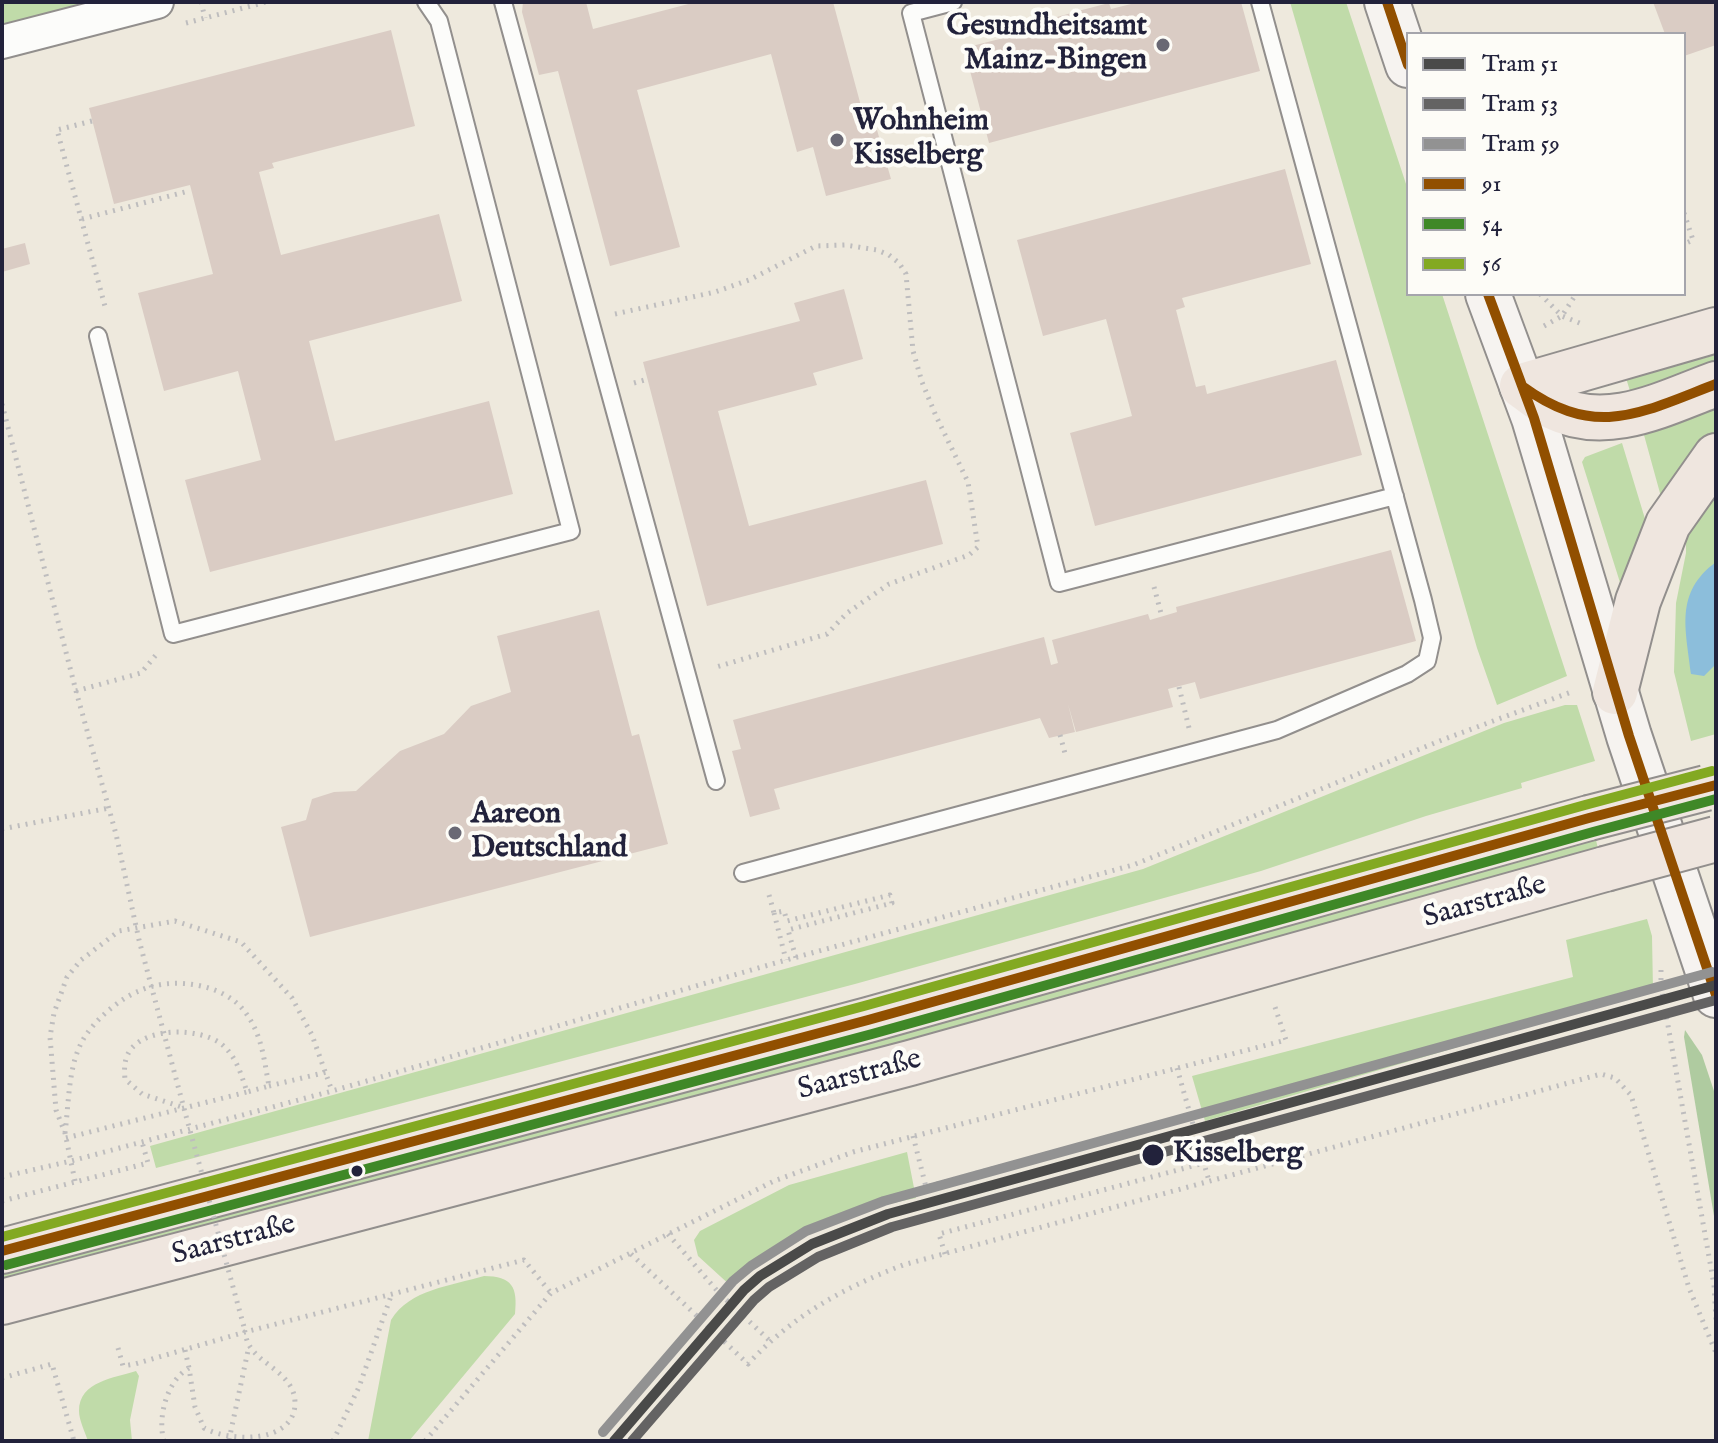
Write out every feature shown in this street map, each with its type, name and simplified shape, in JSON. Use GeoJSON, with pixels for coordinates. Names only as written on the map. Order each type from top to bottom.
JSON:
{"type":"FeatureCollection","features":[{"type":"Feature","properties":{"kind":"highway"},"geometry":{"type":"LineString","coordinates":[[1522,386],[1716,330]]}},
{"type":"Feature","properties":{"kind":"highway"},"geometry":{"type":"LineString","coordinates":[[1522,386],[1552,407],[1575,416],[1598,419],[1627,417],[1716,384]]}},
{"type":"Feature","properties":{"kind":"highway"},"geometry":{"type":"LineString","coordinates":[[1597,690],[1638,601],[1668,524],[1716,456]]}},
{"type":"Feature","properties":{"kind":"highway","name":"Saarstraße"},"geometry":{"type":"LineString","coordinates":[[2,1251],[868,1020],[1589,818],[1711,787]]}},
{"type":"Feature","properties":{"kind":"highway","name":"Saarstraße"},"geometry":{"type":"LineString","coordinates":[[2,1302],[910,1063],[1716,839]]}},
{"type":"Feature","properties":{"kind":"main road"},"geometry":{"type":"LineString","coordinates":[[1387,2],[1406,59]]}},
{"type":"Feature","properties":{"kind":"main road"},"geometry":{"type":"LineString","coordinates":[[1489,296],[1522,386],[1597,690],[1716,995]]}},
{"type":"Feature","properties":{"kind":"street"},"geometry":{"type":"LineString","coordinates":[[2,42],[157,2]]}},
{"type":"Feature","properties":{"kind":"lane"},"geometry":{"type":"LineString","coordinates":[[426,2],[439,21]]}},
{"type":"Feature","properties":{"kind":"lane"},"geometry":{"type":"LineString","coordinates":[[98,336],[173,634],[571,531],[439,21],[440,2]]}},
{"type":"Feature","properties":{"kind":"lane"},"geometry":{"type":"LineString","coordinates":[[503,2],[716,781]]}},
{"type":"Feature","properties":{"kind":"lane"},"geometry":{"type":"LineString","coordinates":[[953,2],[911,13],[1059,583],[1395,496]]}},
{"type":"Feature","properties":{"kind":"lane"},"geometry":{"type":"LineString","coordinates":[[743,873],[1277,730],[1407,674],[1427,661],[1432,638],[1260,2]]}},
{"type":"Feature","properties":{"kind":"path"},"geometry":{"type":"LineString","coordinates":[[201,2],[205,18]]}},
{"type":"Feature","properties":{"kind":"path"},"geometry":{"type":"LineString","coordinates":[[92,121],[57,130],[107,316]]}},
{"type":"Feature","properties":{"kind":"path"},"geometry":{"type":"LineString","coordinates":[[82,219],[185,192]]}},
{"type":"Feature","properties":{"kind":"path"},"geometry":{"type":"LineString","coordinates":[[1686,219],[1693,240],[1686,243]]}},
{"type":"Feature","properties":{"kind":"path"},"geometry":{"type":"LineString","coordinates":[[590,320],[715,292],[749,280],[816,246],[845,245],[877,250],[899,263],[906,274],[910,329],[922,382],[968,482],[978,547],[969,555],[889,584],[847,613],[827,634],[688,675]]}},
{"type":"Feature","properties":{"kind":"path"},"geometry":{"type":"LineString","coordinates":[[1542,296],[1562,316],[1586,326]]}},
{"type":"Feature","properties":{"kind":"path"},"geometry":{"type":"LineString","coordinates":[[1551,322],[1562,316],[1575,296]]}},
{"type":"Feature","properties":{"kind":"path"},"geometry":{"type":"LineString","coordinates":[[2,404],[109,808],[136,927],[249,1346],[230,1440]]}},
{"type":"Feature","properties":{"kind":"path"},"geometry":{"type":"LineString","coordinates":[[76,691],[141,673]]}},
{"type":"Feature","properties":{"kind":"path"},"geometry":{"type":"LineString","coordinates":[[1179,687],[1195,752]]}},
{"type":"Feature","properties":{"kind":"path"},"geometry":{"type":"LineString","coordinates":[[2,1177],[332,1091],[786,960],[1133,865],[1442,740],[1597,690]]}},
{"type":"Feature","properties":{"kind":"path"},"geometry":{"type":"LineString","coordinates":[[2,829],[109,808]]}},
{"type":"Feature","properties":{"kind":"path"},"geometry":{"type":"LineString","coordinates":[[762,868],[786,960]]}},
{"type":"Feature","properties":{"kind":"path"},"geometry":{"type":"LineString","coordinates":[[774,913],[784,911],[787,921],[890,895],[892,903],[788,930],[796,958]]}},
{"type":"Feature","properties":{"kind":"path"},"geometry":{"type":"LineString","coordinates":[[75,1181],[56,1110],[50,1037],[58,996],[67,977],[81,960],[119,931],[175,921],[241,942],[292,998],[312,1035],[332,1091]]}},
{"type":"Feature","properties":{"kind":"path"},"geometry":{"type":"LineString","coordinates":[[1661,960],[1661,986],[1714,1285],[1716,1320]]}},
{"type":"Feature","properties":{"kind":"path"},"geometry":{"type":"LineString","coordinates":[[65,1135],[75,1060],[84,1038],[103,1015],[138,991],[152,987],[192,983],[230,995],[245,1011],[259,1034],[269,1086]]}},
{"type":"Feature","properties":{"kind":"path"},"geometry":{"type":"LineString","coordinates":[[425,1441],[551,1293],[774,1181],[853,1152],[1286,1040],[1275,1004]]}},
{"type":"Feature","properties":{"kind":"path"},"geometry":{"type":"LineString","coordinates":[[185,1108],[142,1094],[125,1079],[124,1065],[131,1048],[145,1039],[164,1033],[202,1034],[221,1044],[235,1059],[247,1092]]}},
{"type":"Feature","properties":{"kind":"path"},"geometry":{"type":"LineString","coordinates":[[1177,1068],[1209,1181]]}},
{"type":"Feature","properties":{"kind":"path"},"geometry":{"type":"LineString","coordinates":[[65,1135],[327,1072]]}},
{"type":"Feature","properties":{"kind":"path"},"geometry":{"type":"LineString","coordinates":[[631,1254],[748,1364],[769,1340],[799,1316],[851,1286],[903,1265],[1601,1074],[1615,1078],[1631,1095],[1689,1288],[1716,1353]]}},
{"type":"Feature","properties":{"kind":"path"},"geometry":{"type":"LineString","coordinates":[[913,1136],[926,1187],[1190,1115]]}},
{"type":"Feature","properties":{"kind":"path"},"geometry":{"type":"LineString","coordinates":[[2,1201],[148,1163],[142,1142]]}},
{"type":"Feature","properties":{"kind":"path"},"geometry":{"type":"LineString","coordinates":[[945,1254],[939,1234],[1204,1163]]}},
{"type":"Feature","properties":{"kind":"path"},"geometry":{"type":"LineString","coordinates":[[668,1234],[719,1293],[769,1340]]}},
{"type":"Feature","properties":{"kind":"path"},"geometry":{"type":"LineString","coordinates":[[118,1348],[123,1366],[185,1350],[244,1329],[524,1260],[551,1293]]}},
{"type":"Feature","properties":{"kind":"path"},"geometry":{"type":"LineString","coordinates":[[333,1441],[359,1387],[391,1295]]}},
{"type":"Feature","properties":{"kind":"path"},"geometry":{"type":"LineString","coordinates":[[185,1350],[198,1418],[204,1428],[230,1440],[269,1438],[287,1426],[294,1416],[295,1402],[291,1388],[278,1371],[249,1346]]}},
{"type":"Feature","properties":{"kind":"path"},"geometry":{"type":"LineString","coordinates":[[2,1378],[52,1364],[74,1441]]}},
{"type":"Feature","properties":{"kind":"path"},"geometry":{"type":"LineString","coordinates":[[164,1441],[161,1421],[164,1408],[178,1375],[189,1368]]}},
{"type":"Feature","properties":{"kind":"green space"},"geometry":{"type":"Polygon","coordinates":[[[2,2],[80,2],[75,11],[2,25],[2,2]]]}},
{"type":"Feature","properties":{"kind":"green space"},"geometry":{"type":"Polygon","coordinates":[[[1290,2],[1346,2],[1406,184],[1406,296],[1443,296],[1567,676],[1497,705],[1477,648],[1290,2]]]}},
{"type":"Feature","properties":{"kind":"green space"},"geometry":{"type":"Polygon","coordinates":[[[1716,355],[1716,372],[1634,404],[1626,378],[1716,355]]]}},
{"type":"Feature","properties":{"kind":"green space"},"geometry":{"type":"Polygon","coordinates":[[[1716,406],[1716,433],[1663,504],[1644,435],[1716,406]]]}},
{"type":"Feature","properties":{"kind":"green space"},"geometry":{"type":"Polygon","coordinates":[[[1622,443],[1649,532],[1623,592],[1582,462],[1585,457],[1622,443]]]}},
{"type":"Feature","properties":{"kind":"green space"},"geometry":{"type":"Polygon","coordinates":[[[1716,481],[1716,734],[1691,741],[1674,672],[1676,603],[1686,553],[1686,526],[1716,481]]]}},
{"type":"Feature","properties":{"kind":"green space"},"geometry":{"type":"Polygon","coordinates":[[[1565,705],[1577,705],[1595,761],[1521,783],[1522,788],[1426,816],[1261,871],[855,984],[156,1168],[150,1146],[1143,869],[1504,723],[1565,705]]]}},
{"type":"Feature","properties":{"kind":"green space"},"geometry":{"type":"Polygon","coordinates":[[[1596,840],[1599,853],[891,1048],[2,1284],[2,1272],[889,1036],[1596,840]]]}},
{"type":"Feature","properties":{"kind":"green space"},"geometry":{"type":"Polygon","coordinates":[[[1647,919],[1652,936],[1653,990],[1205,1121],[1192,1076],[1573,977],[1566,940],[1647,919]]]}},
{"type":"Feature","properties":{"kind":"green space"},"geometry":{"type":"Polygon","coordinates":[[[1685,1030],[1702,1055],[1716,1097],[1716,1228],[1684,1037],[1685,1030]]]}},
{"type":"Feature","properties":{"kind":"green space"},"geometry":{"type":"Polygon","coordinates":[[[907,1152],[916,1198],[863,1211],[817,1228],[775,1252],[732,1287],[698,1256],[694,1240],[700,1231],[789,1185],[907,1152]]]}},
{"type":"Feature","properties":{"kind":"green space"},"geometry":{"type":"Polygon","coordinates":[[[484,1276],[501,1278],[511,1285],[515,1314],[409,1441],[368,1441],[391,1320],[409,1301],[420,1295],[484,1276]]]}},
{"type":"Feature","properties":{"kind":"green space"},"geometry":{"type":"Polygon","coordinates":[[[136,1371],[139,1376],[130,1420],[132,1441],[88,1441],[79,1411],[85,1393],[100,1382],[136,1371]]]}},
{"type":"Feature","properties":{"kind":"water"},"geometry":{"type":"Polygon","coordinates":[[[1716,562],[1716,664],[1704,676],[1691,674],[1686,627],[1688,599],[1703,574],[1716,562]]]}},
{"type":"Feature","properties":{"kind":"building","name":"Wohnheim Kisselberg"},"geometry":{"type":"Polygon","coordinates":[[[523,2],[586,2],[593,29],[696,2],[833,2],[868,132],[877,130],[891,179],[826,196],[813,147],[797,152],[771,54],[637,90],[680,247],[610,266],[558,71],[539,75],[522,12],[523,2]]]}},
{"type":"Feature","properties":{"kind":"building"},"geometry":{"type":"Polygon","coordinates":[[[1139,2],[1241,2],[1260,71],[989,143],[964,48],[1059,24],[1057,17],[1082,10],[1109,3],[1111,9],[1139,2]]]}},
{"type":"Feature","properties":{"kind":"building"},"geometry":{"type":"Polygon","coordinates":[[[1653,2],[1716,2],[1716,45],[1686,55],[1686,32],[1664,32],[1653,2]]]}},
{"type":"Feature","properties":{"kind":"building"},"geometry":{"type":"Polygon","coordinates":[[[391,30],[415,126],[272,163],[274,168],[259,172],[281,255],[439,214],[462,301],[309,341],[335,441],[489,401],[513,494],[210,572],[185,480],[261,460],[238,371],[164,391],[138,293],[213,274],[190,185],[114,204],[89,108],[391,30]]]}},
{"type":"Feature","properties":{"kind":"building"},"geometry":{"type":"Polygon","coordinates":[[[1285,169],[1311,264],[1182,298],[1185,307],[1176,310],[1196,387],[1205,385],[1207,394],[1336,360],[1362,455],[1095,526],[1070,433],[1132,416],[1106,319],[1043,336],[1017,240],[1285,169]]]}},
{"type":"Feature","properties":{"kind":"building"},"geometry":{"type":"Polygon","coordinates":[[[25,243],[30,264],[2,272],[2,249],[25,243]]]}},
{"type":"Feature","properties":{"kind":"building"},"geometry":{"type":"Polygon","coordinates":[[[844,289],[863,359],[813,373],[817,385],[718,411],[749,526],[926,480],[943,544],[707,606],[643,362],[800,321],[794,303],[844,289]]]}},
{"type":"Feature","properties":{"kind":"building"},"geometry":{"type":"Polygon","coordinates":[[[1391,550],[1416,641],[1200,699],[1195,682],[1168,689],[1173,707],[1076,732],[1068,704],[1075,732],[1049,738],[1040,718],[774,789],[780,809],[750,817],[732,751],[741,749],[733,720],[1044,637],[1051,665],[1058,663],[1052,640],[1148,614],[1150,620],[1177,612],[1176,607],[1391,550]]]}},
{"type":"Feature","properties":{"kind":"building"},"geometry":{"type":"Polygon","coordinates":[[[599,610],[632,736],[639,734],[668,844],[310,937],[281,827],[306,820],[312,799],[334,792],[356,791],[400,751],[444,734],[471,706],[511,692],[497,636],[599,610]]]}},
{"type":"Feature","properties":{"kind":"tram line","name":"59"},"geometry":{"type":"LineString","coordinates":[[603,1432],[733,1281],[806,1231],[884,1201],[1712,972]]}},
{"type":"Feature","properties":{"kind":"tram line","name":"51"},"geometry":{"type":"LineString","coordinates":[[614,1441],[744,1290],[760,1276],[812,1244],[888,1214],[1716,985]]}},
{"type":"Feature","properties":{"kind":"tram line","name":"53"},"geometry":{"type":"LineString","coordinates":[[632,1441],[754,1300],[769,1287],[818,1257],[892,1227],[1716,1000]]}},
{"type":"Feature","properties":{"kind":"transit line","name":"91"},"geometry":{"type":"LineString","coordinates":[[1387,2],[1406,59]]}},
{"type":"Feature","properties":{"kind":"transit line","name":"91"},"geometry":{"type":"LineString","coordinates":[[1489,296],[1534,418],[1629,736],[1716,995]]}},
{"type":"Feature","properties":{"kind":"transit line","name":"91"},"geometry":{"type":"LineString","coordinates":[[1522,386],[1548,403],[1573,413],[1596,417],[1641,412],[1716,384]]}},
{"type":"Feature","properties":{"kind":"transit line","name":"56"},"geometry":{"type":"LineString","coordinates":[[2,1237],[864,1006],[1712,771]]}},
{"type":"Feature","properties":{"kind":"transit line","name":"91"},"geometry":{"type":"LineString","coordinates":[[2,1251],[868,1020],[1716,785]]}},
{"type":"Feature","properties":{"kind":"transit line","name":"54"},"geometry":{"type":"LineString","coordinates":[[6,1265],[872,1034],[1716,799]]}},
{"type":"Feature","properties":{"kind":"place","name":"Gesundheitsamt Mainz-Bingen"},"geometry":{"type":"Point","coordinates":[1163,45]}},
{"type":"Feature","properties":{"kind":"place","name":"Wohnheim Kisselberg"},"geometry":{"type":"Point","coordinates":[837,140]}},
{"type":"Feature","properties":{"kind":"place","name":"Aareon Deutschland"},"geometry":{"type":"Point","coordinates":[455,833]}},
{"type":"Feature","properties":{"kind":"place","name":"Kisselberg"},"geometry":{"type":"Point","coordinates":[1153,1155]}}]}
